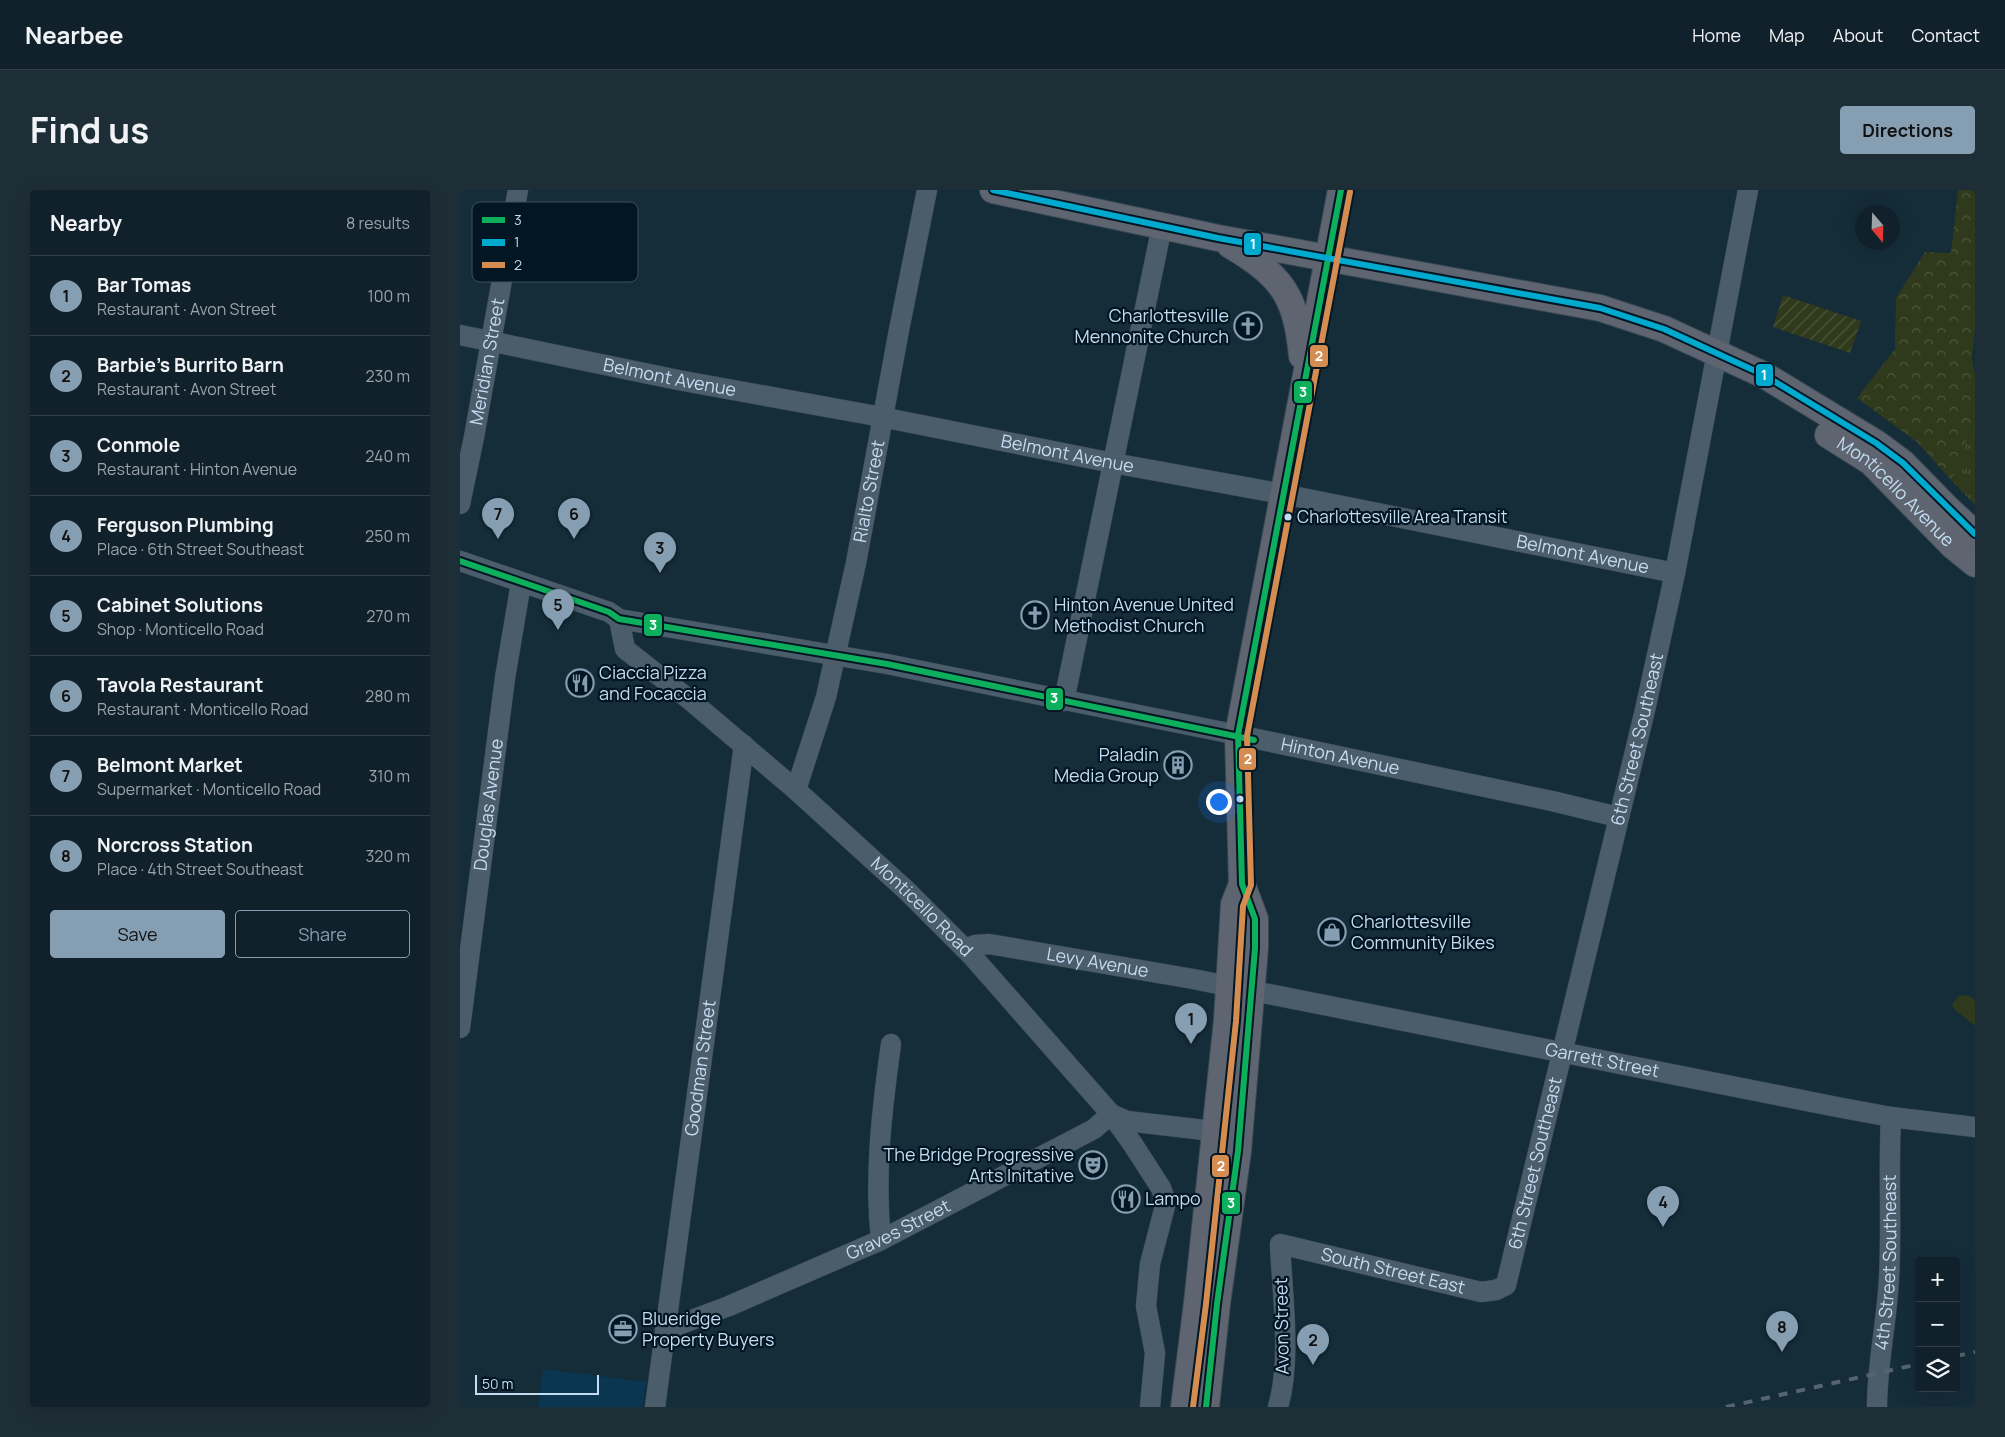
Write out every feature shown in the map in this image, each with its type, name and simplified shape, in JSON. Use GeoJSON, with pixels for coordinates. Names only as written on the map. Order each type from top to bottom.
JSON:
{"type":"FeatureCollection","features":[{"type":"Feature","properties":{"kind":"main road","name":"Monticello Avenue"},"geometry":{"type":"LineString","coordinates":[[993,190],[1218,238],[1600,308],[1664,329],[1688,338],[1716,354],[1764,375],[1876,443],[1903,463],[1975,534]]}},
{"type":"Feature","properties":{"kind":"main road"},"geometry":{"type":"LineString","coordinates":[[1184,1407],[1207,1304],[1228,1133],[1240,988],[1234,904],[1242,884],[1238,735],[1282,494],[1341,190]]}},
{"type":"Feature","properties":{"kind":"main road"},"geometry":{"type":"LineString","coordinates":[[1218,238],[1256,260],[1282,286],[1293,306],[1299,327],[1304,380]]}},
{"type":"Feature","properties":{"kind":"main road","name":"Monticello Avenue"},"geometry":{"type":"LineString","coordinates":[[1716,354],[1754,389],[1871,462],[1954,546],[1975,564]]}},
{"type":"Feature","properties":{"kind":"main road"},"geometry":{"type":"LineString","coordinates":[[1206,1407],[1207,1304]]}},
{"type":"Feature","properties":{"kind":"street","name":"Rialto Street"},"geometry":{"type":"LineString","coordinates":[[796,790],[826,697],[836,655],[856,562],[927,190]]}},
{"type":"Feature","properties":{"kind":"street","name":"6th Street Southeast"},"geometry":{"type":"LineString","coordinates":[[1506,1285],[1645,710],[1675,573],[1748,190]]}},
{"type":"Feature","properties":{"kind":"street"},"geometry":{"type":"LineString","coordinates":[[1064,700],[1162,226]]}},
{"type":"Feature","properties":{"kind":"street","name":"Meridian Street"},"geometry":{"type":"LineString","coordinates":[[460,504],[474,438],[502,282]]}},
{"type":"Feature","properties":{"kind":"street","name":"Belmont Avenue"},"geometry":{"type":"LineString","coordinates":[[460,334],[678,380],[1113,464],[1282,494],[1675,573]]}},
{"type":"Feature","properties":{"kind":"street"},"geometry":{"type":"LineString","coordinates":[[460,561],[609,612],[619,619]]}},
{"type":"Feature","properties":{"kind":"street","name":"Douglas Avenue"},"geometry":{"type":"LineString","coordinates":[[460,1028],[506,673],[521,583]]}},
{"type":"Feature","properties":{"kind":"street","name":"Hinton Avenue"},"geometry":{"type":"LineString","coordinates":[[619,619],[887,664],[1238,735],[1618,817]]}},
{"type":"Feature","properties":{"kind":"street","name":"Monticello Road"},"geometry":{"type":"LineString","coordinates":[[619,619],[625,649],[744,745],[796,790],[854,842],[965,949],[1111,1114],[1161,1188],[1166,1202],[1150,1264],[1146,1306],[1155,1353],[1150,1407]]}},
{"type":"Feature","properties":{"kind":"street","name":"Goodman Street"},"geometry":{"type":"LineString","coordinates":[[656,1398],[744,745]]}},
{"type":"Feature","properties":{"kind":"street","name":"Levy Avenue"},"geometry":{"type":"LineString","coordinates":[[965,949],[975,945],[989,944],[1240,988]]}},
{"type":"Feature","properties":{"kind":"street","name":"Garrett Street"},"geometry":{"type":"LineString","coordinates":[[1240,988],[1891,1117],[1975,1127]]}},
{"type":"Feature","properties":{"kind":"street"},"geometry":{"type":"LineString","coordinates":[[881,1240],[878,1194],[881,1126],[891,1044]]}},
{"type":"Feature","properties":{"kind":"street"},"geometry":{"type":"LineString","coordinates":[[1111,1114],[1127,1121],[1228,1133]]}},
{"type":"Feature","properties":{"kind":"street","name":"Graves Street"},"geometry":{"type":"LineString","coordinates":[[665,1330],[729,1306],[881,1240],[1094,1129],[1111,1114]]}},
{"type":"Feature","properties":{"kind":"street","name":"4th Street Southeast"},"geometry":{"type":"LineString","coordinates":[[1877,1407],[1878,1366],[1886,1313],[1891,1242],[1891,1117]]}},
{"type":"Feature","properties":{"kind":"street","name":"South Street East"},"geometry":{"type":"LineString","coordinates":[[1280,1244],[1482,1292],[1496,1290],[1506,1285]]}},
{"type":"Feature","properties":{"kind":"street","name":"Avon Street"},"geometry":{"type":"LineString","coordinates":[[1278,1407],[1283,1391],[1286,1366],[1280,1244]]}},
{"type":"Feature","properties":{"kind":"shaded area"},"geometry":{"type":"Polygon","coordinates":[[[543,1369],[646,1382],[643,1407],[538,1407],[543,1369]]]}},
{"type":"Feature","properties":{"kind":"green space"},"geometry":{"type":"Polygon","coordinates":[[[1958,190],[1975,190],[1975,328],[1972,359],[1975,374],[1975,417],[1952,481],[1917,442],[1857,398],[1895,349],[1896,298],[1925,252],[1951,253],[1958,190]]]}},
{"type":"Feature","properties":{"kind":"green space"},"geometry":{"type":"Polygon","coordinates":[[[1783,295],[1861,321],[1850,353],[1773,327],[1783,295]]]}},
{"type":"Feature","properties":{"kind":"green space"},"geometry":{"type":"Polygon","coordinates":[[[1975,417],[1975,505],[1952,481],[1975,417]]]}},
{"type":"Feature","properties":{"kind":"green space"},"geometry":{"type":"Polygon","coordinates":[[[1965,995],[1975,1001],[1975,1026],[1953,1008],[1952,1005],[1958,996],[1965,995]]]}},
{"type":"Feature","properties":{"kind":"railway"},"geometry":{"type":"LineString","coordinates":[[1960,1355],[1975,1352]]}},
{"type":"Feature","properties":{"kind":"railway"},"geometry":{"type":"LineString","coordinates":[[1726,1407],[1915,1365]]}},
{"type":"Feature","properties":{"kind":"transit line","name":"1"},"geometry":{"type":"LineString","coordinates":[[993,190],[1218,238],[1600,308],[1664,329],[1764,375],[1876,443],[1903,463],[1975,534]]}},
{"type":"Feature","properties":{"kind":"transit line","name":"3"},"geometry":{"type":"LineString","coordinates":[[1206,1407],[1217,1304],[1238,1151],[1255,948],[1255,919],[1242,884],[1238,735],[1341,190]]}},
{"type":"Feature","properties":{"kind":"transit line","name":"2"},"geometry":{"type":"LineString","coordinates":[[1193,1407],[1206,1304],[1236,1021],[1243,906],[1251,885],[1247,736],[1350,192]]}},
{"type":"Feature","properties":{"kind":"transit line","name":"3"},"geometry":{"type":"LineString","coordinates":[[460,561],[609,612],[619,619],[887,664],[1254,740]]}},
{"type":"Feature","properties":{"kind":"place","name":"Charlottesville Mennonite Church"},"geometry":{"type":"Point","coordinates":[1248,326]}},
{"type":"Feature","properties":{"kind":"place","name":"Charlottesville Area Transit"},"geometry":{"type":"Point","coordinates":[1288,517]}},
{"type":"Feature","properties":{"kind":"place","name":"Belmont Market"},"geometry":{"type":"Point","coordinates":[498,539]}},
{"type":"Feature","properties":{"kind":"place","name":"Tavola Restaurant"},"geometry":{"type":"Point","coordinates":[574,539]}},
{"type":"Feature","properties":{"kind":"place","name":"Conmole"},"geometry":{"type":"Point","coordinates":[660,573]}},
{"type":"Feature","properties":{"kind":"place","name":"Hinton Avenue United Methodist Church"},"geometry":{"type":"Point","coordinates":[1035,615]}},
{"type":"Feature","properties":{"kind":"place","name":"Cabinet Solutions"},"geometry":{"type":"Point","coordinates":[558,630]}},
{"type":"Feature","properties":{"kind":"place","name":"Ciaccia Pizza and Focaccia"},"geometry":{"type":"Point","coordinates":[580,683]}},
{"type":"Feature","properties":{"kind":"place","name":"Paladin Media Group"},"geometry":{"type":"Point","coordinates":[1178,765]}},
{"type":"Feature","properties":{"kind":"place","name":"Charlottesville Community Bikes"},"geometry":{"type":"Point","coordinates":[1332,932]}},
{"type":"Feature","properties":{"kind":"place","name":"Bar Tomas"},"geometry":{"type":"Point","coordinates":[1191,1044]}},
{"type":"Feature","properties":{"kind":"place","name":"The Bridge Progressive Arts Initative"},"geometry":{"type":"Point","coordinates":[1093,1165]}},
{"type":"Feature","properties":{"kind":"place","name":"Lampo"},"geometry":{"type":"Point","coordinates":[1126,1199]}},
{"type":"Feature","properties":{"kind":"place","name":"Ferguson Plumbing"},"geometry":{"type":"Point","coordinates":[1663,1227]}},
{"type":"Feature","properties":{"kind":"place","name":"Blueridge Property Buyers"},"geometry":{"type":"Point","coordinates":[623,1329]}},
{"type":"Feature","properties":{"kind":"place","name":"Norcross Station"},"geometry":{"type":"Point","coordinates":[1782,1352]}},
{"type":"Feature","properties":{"kind":"place","name":"Barbie's Burrito Barn"},"geometry":{"type":"Point","coordinates":[1313,1365]}}]}
